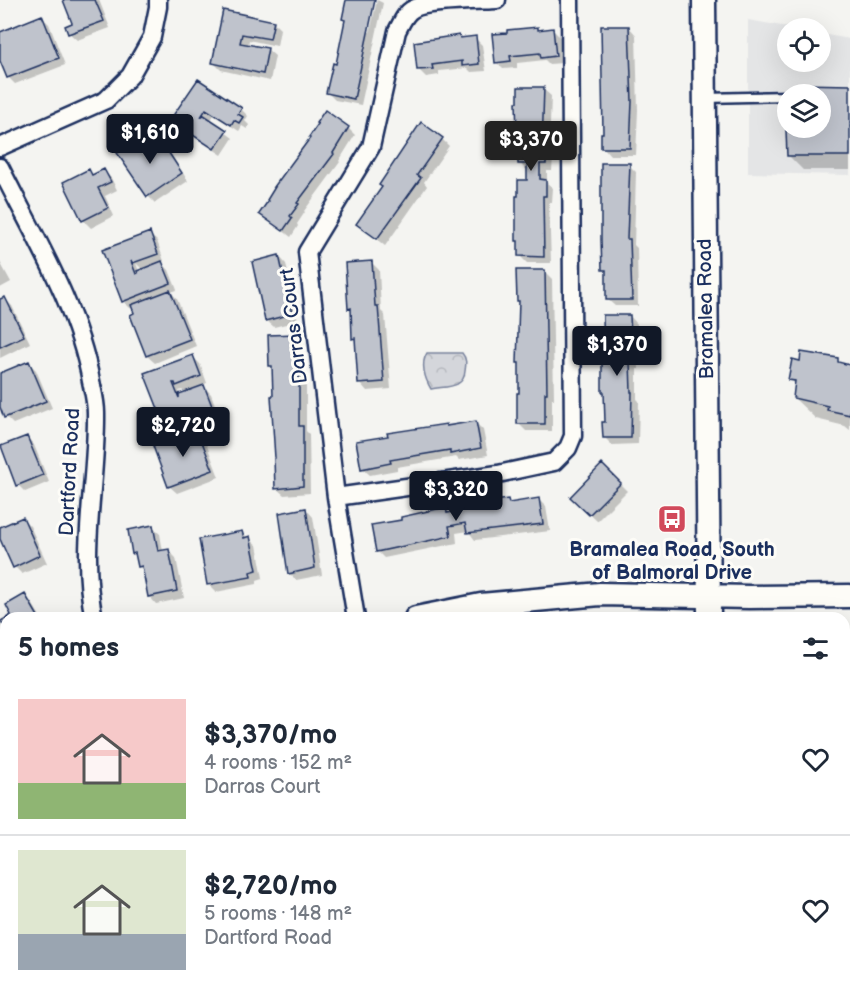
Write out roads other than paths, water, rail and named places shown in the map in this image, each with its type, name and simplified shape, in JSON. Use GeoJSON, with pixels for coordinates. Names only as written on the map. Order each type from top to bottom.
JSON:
{"type":"FeatureCollection","features":[{"type":"Feature","properties":{"kind":"main road","name":"Bramalea Road"},"geometry":{"type":"LineString","coordinates":[[704,0],[709,607]]}},
{"type":"Feature","properties":{"kind":"main road"},"geometry":{"type":"LineString","coordinates":[[446,612],[481,605],[600,594],[709,607],[850,596]]}},
{"type":"Feature","properties":{"kind":"street"},"geometry":{"type":"LineString","coordinates":[[0,147],[106,100],[130,76],[152,38],[158,0]]}},
{"type":"Feature","properties":{"kind":"street","name":"Darras Court"},"geometry":{"type":"LineString","coordinates":[[356,612],[336,497],[307,252],[371,147],[397,32],[404,18],[413,8],[426,5],[497,0]]}},
{"type":"Feature","properties":{"kind":"street"},"geometry":{"type":"LineString","coordinates":[[336,497],[498,474],[554,462],[568,448],[573,436],[570,0]]}},
{"type":"Feature","properties":{"kind":"street","name":"Dartford Road"},"geometry":{"type":"LineString","coordinates":[[0,167],[66,300],[87,357],[97,411],[87,553],[89,595],[93,612]]}},
{"type":"Feature","properties":{"kind":"lane"},"geometry":{"type":"LineString","coordinates":[[705,98],[777,96]]}},
{"type":"Feature","properties":{"kind":"place","name":"Bramalea Road, South of Balmoral Drive"},"geometry":{"type":"Point","coordinates":[672,519]}}]}
